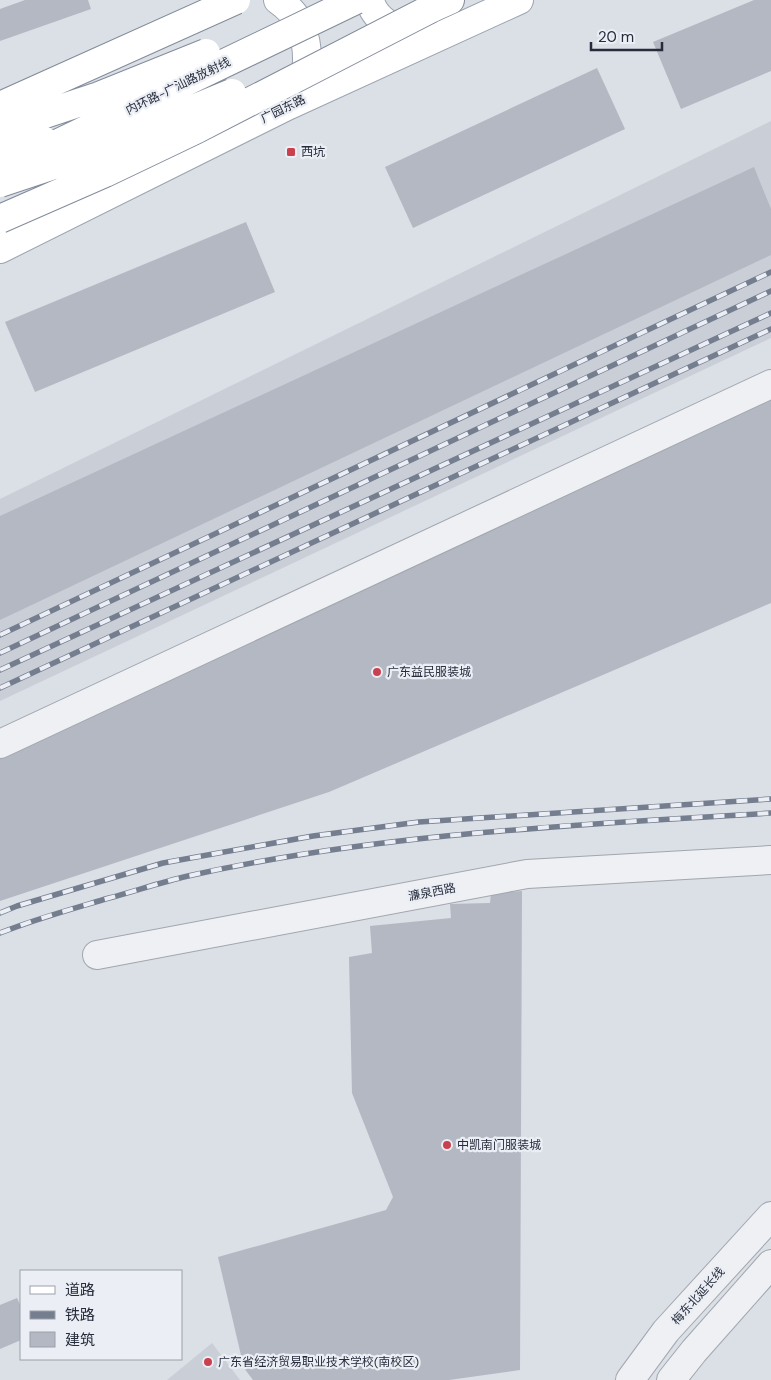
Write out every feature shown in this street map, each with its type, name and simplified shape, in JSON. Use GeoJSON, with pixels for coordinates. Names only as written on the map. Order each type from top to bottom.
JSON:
{"type":"FeatureCollection","features":[{"type":"Feature","properties":{"kind":"main road"},"geometry":{"type":"LineString","coordinates":[[0,106],[236,0]]}},
{"type":"Feature","properties":{"kind":"main road"},"geometry":{"type":"LineString","coordinates":[[0,93],[245,0]]}},
{"type":"Feature","properties":{"kind":"main road"},"geometry":{"type":"LineString","coordinates":[[278,0],[295,16],[301,27],[307,56],[301,90],[287,106]]}},
{"type":"Feature","properties":{"kind":"main road"},"geometry":{"type":"LineString","coordinates":[[0,129],[99,96],[187,62],[324,0]]}},
{"type":"Feature","properties":{"kind":"main road"},"geometry":{"type":"LineString","coordinates":[[0,156],[100,118],[357,0]]}},
{"type":"Feature","properties":{"kind":"main road","name":"内环路-广汕路放射线"},"geometry":{"type":"LineString","coordinates":[[0,171],[357,0]]}},
{"type":"Feature","properties":{"kind":"main road"},"geometry":{"type":"LineString","coordinates":[[370,0],[376,14],[395,28],[420,35],[443,34]]}},
{"type":"Feature","properties":{"kind":"main road","name":"广园东路"},"geometry":{"type":"LineString","coordinates":[[0,249],[287,106],[519,0]]}},
{"type":"Feature","properties":{"kind":"main road"},"geometry":{"type":"LineString","coordinates":[[0,183],[94,151],[440,4]]}},
{"type":"Feature","properties":{"kind":"main road"},"geometry":{"type":"LineString","coordinates":[[0,219],[197,130],[440,4]]}},
{"type":"Feature","properties":{"kind":"street"},"geometry":{"type":"LineString","coordinates":[[0,744],[771,384]]}},
{"type":"Feature","properties":{"kind":"street","name":"濂泉西路"},"geometry":{"type":"LineString","coordinates":[[97,955],[527,874],[771,860]]}},
{"type":"Feature","properties":{"kind":"street","name":"梅东北延长线"},"geometry":{"type":"LineString","coordinates":[[630,1380],[666,1331],[771,1216]]}},
{"type":"Feature","properties":{"kind":"street"},"geometry":{"type":"LineString","coordinates":[[670,1380],[771,1264]]}},
{"type":"Feature","properties":{"kind":"shaded area"},"geometry":{"type":"Polygon","coordinates":[[[771,121],[771,338],[0,701],[0,499],[771,121]]]}},
{"type":"Feature","properties":{"kind":"shaded area","name":"广东省经济贸易职业技术学校(南校区)"},"geometry":{"type":"Polygon","coordinates":[[[212,1343],[240,1380],[167,1380],[212,1343]]]}},
{"type":"Feature","properties":{"kind":"building"},"geometry":{"type":"Polygon","coordinates":[[[25,0],[88,0],[91,9],[0,41],[0,9],[25,0]]]}},
{"type":"Feature","properties":{"kind":"building"},"geometry":{"type":"Polygon","coordinates":[[[754,0],[771,0],[771,71],[681,109],[653,42],[754,0]]]}},
{"type":"Feature","properties":{"kind":"building"},"geometry":{"type":"Polygon","coordinates":[[[597,68],[625,129],[413,228],[385,167],[597,68]]]}},
{"type":"Feature","properties":{"kind":"building"},"geometry":{"type":"Polygon","coordinates":[[[754,167],[771,209],[771,255],[0,620],[0,516],[754,167]]]}},
{"type":"Feature","properties":{"kind":"building"},"geometry":{"type":"Polygon","coordinates":[[[246,222],[275,292],[35,392],[5,322],[246,222]]]}},
{"type":"Feature","properties":{"kind":"building","name":"广东益民服装城"},"geometry":{"type":"Polygon","coordinates":[[[771,372],[771,603],[329,792],[0,901],[0,740],[771,372]]]}},
{"type":"Feature","properties":{"kind":"building","name":"中凯南门服装城"},"geometry":{"type":"Polygon","coordinates":[[[522,891],[520,1370],[449,1380],[253,1380],[244,1368],[218,1257],[386,1210],[393,1197],[352,1093],[349,957],[372,953],[370,926],[451,918],[450,904],[490,903],[491,893],[522,891]]]}},
{"type":"Feature","properties":{"kind":"building"},"geometry":{"type":"Polygon","coordinates":[[[17,1298],[20,1305],[20,1340],[0,1349],[0,1305],[17,1298]]]}},
{"type":"Feature","properties":{"kind":"railway"},"geometry":{"type":"LineString","coordinates":[[0,635],[771,272]]}},
{"type":"Feature","properties":{"kind":"railway"},"geometry":{"type":"LineString","coordinates":[[0,653],[771,291]]}},
{"type":"Feature","properties":{"kind":"railway"},"geometry":{"type":"LineString","coordinates":[[0,670],[771,313]]}},
{"type":"Feature","properties":{"kind":"railway"},"geometry":{"type":"LineString","coordinates":[[0,688],[771,329]]}},
{"type":"Feature","properties":{"kind":"railway"},"geometry":{"type":"LineString","coordinates":[[0,913],[17,906],[163,863],[313,836],[419,822],[771,799]]}},
{"type":"Feature","properties":{"kind":"railway"},"geometry":{"type":"LineString","coordinates":[[0,933],[54,914],[178,878],[260,861],[405,840],[478,833],[771,813]]}},
{"type":"Feature","properties":{"kind":"place","name":"西坑"},"geometry":{"type":"Point","coordinates":[291,152]}},
{"type":"Feature","properties":{"kind":"place","name":"广东益民服装城"},"geometry":{"type":"Point","coordinates":[377,672]}},
{"type":"Feature","properties":{"kind":"place","name":"中凯南门服装城"},"geometry":{"type":"Point","coordinates":[447,1145]}},
{"type":"Feature","properties":{"kind":"place","name":"广东省经济贸易职业技术学校(南校区)"},"geometry":{"type":"Point","coordinates":[208,1362]}}]}
